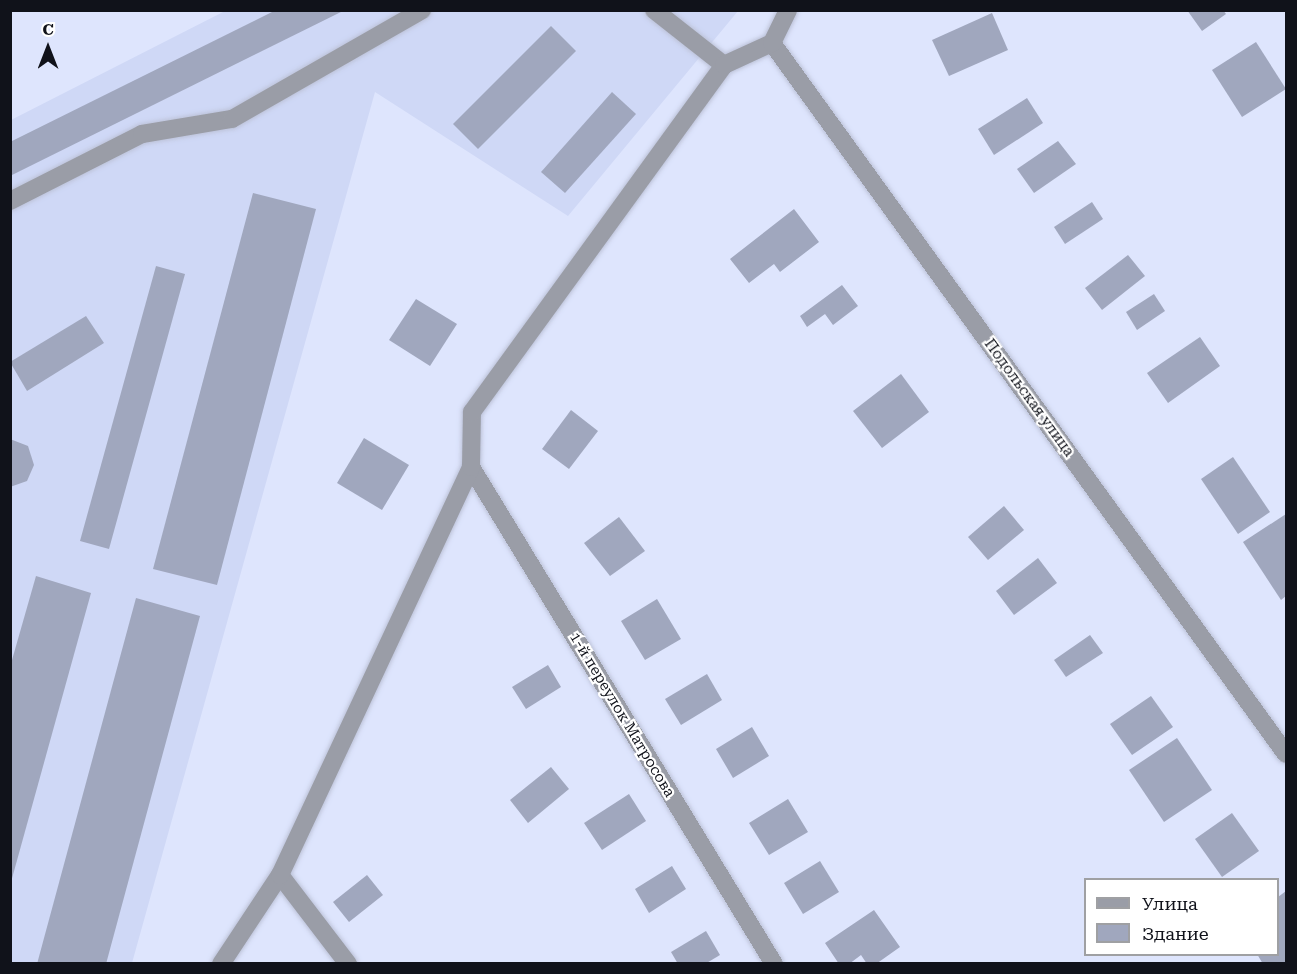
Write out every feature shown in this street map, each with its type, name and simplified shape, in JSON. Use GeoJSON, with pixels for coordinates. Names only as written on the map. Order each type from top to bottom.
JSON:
{"type":"FeatureCollection","features":[{"type":"Feature","properties":{"kind":"street"},"geometry":{"type":"LineString","coordinates":[[10,201],[142,134],[232,119],[422,10]]}},
{"type":"Feature","properties":{"kind":"street"},"geometry":{"type":"LineString","coordinates":[[654,10],[724,65]]}},
{"type":"Feature","properties":{"kind":"street"},"geometry":{"type":"LineString","coordinates":[[221,963],[280,875],[471,467],[472,412],[724,65],[772,43],[788,10]]}},
{"type":"Feature","properties":{"kind":"street","name":"Подольская улица"},"geometry":{"type":"LineString","coordinates":[[772,43],[1287,754]]}},
{"type":"Feature","properties":{"kind":"street","name":"1-й переулок Матросова"},"geometry":{"type":"LineString","coordinates":[[471,467],[774,963]]}},
{"type":"Feature","properties":{"kind":"street"},"geometry":{"type":"LineString","coordinates":[[280,875],[348,963]]}},
{"type":"Feature","properties":{"kind":"shaded area"},"geometry":{"type":"Polygon","coordinates":[[[225,11],[738,11],[568,216],[375,92],[132,963],[11,964],[11,120],[225,11]]]}},
{"type":"Feature","properties":{"kind":"building"},"geometry":{"type":"Polygon","coordinates":[[[276,10],[345,10],[10,176],[10,142],[276,10]]]}},
{"type":"Feature","properties":{"kind":"building"},"geometry":{"type":"Polygon","coordinates":[[[1187,10],[1223,10],[1226,14],[1202,31],[1187,10]]]}},
{"type":"Feature","properties":{"kind":"building"},"geometry":{"type":"Polygon","coordinates":[[[992,13],[1008,50],[949,76],[932,40],[992,13]]]}},
{"type":"Feature","properties":{"kind":"building"},"geometry":{"type":"Polygon","coordinates":[[[551,26],[576,51],[478,149],[453,124],[551,26]]]}},
{"type":"Feature","properties":{"kind":"building"},"geometry":{"type":"Polygon","coordinates":[[[1256,42],[1286,89],[1242,117],[1212,70],[1256,42]]]}},
{"type":"Feature","properties":{"kind":"building"},"geometry":{"type":"Polygon","coordinates":[[[612,92],[636,114],[565,193],[541,172],[612,92]]]}},
{"type":"Feature","properties":{"kind":"building"},"geometry":{"type":"Polygon","coordinates":[[[1027,98],[1043,123],[994,155],[978,129],[1027,98]]]}},
{"type":"Feature","properties":{"kind":"building"},"geometry":{"type":"Polygon","coordinates":[[[1058,141],[1076,164],[1034,193],[1017,169],[1058,141]]]}},
{"type":"Feature","properties":{"kind":"building"},"geometry":{"type":"Polygon","coordinates":[[[253,193],[316,209],[217,585],[153,569],[253,193]]]}},
{"type":"Feature","properties":{"kind":"building"},"geometry":{"type":"Polygon","coordinates":[[[1092,202],[1103,219],[1065,244],[1054,227],[1092,202]]]}},
{"type":"Feature","properties":{"kind":"building"},"geometry":{"type":"Polygon","coordinates":[[[794,209],[819,242],[780,272],[774,264],[749,283],[730,259],[794,209]]]}},
{"type":"Feature","properties":{"kind":"building"},"geometry":{"type":"Polygon","coordinates":[[[1128,255],[1145,276],[1102,310],[1085,288],[1128,255]]]}},
{"type":"Feature","properties":{"kind":"building"},"geometry":{"type":"Polygon","coordinates":[[[156,266],[185,274],[109,549],[80,541],[156,266]]]}},
{"type":"Feature","properties":{"kind":"building"},"geometry":{"type":"Polygon","coordinates":[[[842,285],[858,306],[833,325],[825,314],[807,327],[800,316],[842,285]]]}},
{"type":"Feature","properties":{"kind":"building"},"geometry":{"type":"Polygon","coordinates":[[[1154,294],[1165,311],[1137,330],[1126,312],[1154,294]]]}},
{"type":"Feature","properties":{"kind":"building"},"geometry":{"type":"Polygon","coordinates":[[[416,299],[457,324],[430,366],[389,340],[416,299]]]}},
{"type":"Feature","properties":{"kind":"building"},"geometry":{"type":"Polygon","coordinates":[[[86,316],[104,343],[27,391],[10,362],[86,316]]]}},
{"type":"Feature","properties":{"kind":"building"},"geometry":{"type":"Polygon","coordinates":[[[1200,337],[1220,366],[1168,403],[1147,373],[1200,337]]]}},
{"type":"Feature","properties":{"kind":"building"},"geometry":{"type":"Polygon","coordinates":[[[901,374],[929,412],[882,448],[853,411],[901,374]]]}},
{"type":"Feature","properties":{"kind":"building"},"geometry":{"type":"Polygon","coordinates":[[[571,410],[598,431],[569,469],[542,449],[571,410]]]}},
{"type":"Feature","properties":{"kind":"building"},"geometry":{"type":"Polygon","coordinates":[[[364,438],[409,465],[382,510],[337,483],[364,438]]]}},
{"type":"Feature","properties":{"kind":"building"},"geometry":{"type":"Polygon","coordinates":[[[10,439],[28,446],[34,465],[27,481],[10,487],[10,439]]]}},
{"type":"Feature","properties":{"kind":"building"},"geometry":{"type":"Polygon","coordinates":[[[1233,457],[1270,512],[1238,534],[1201,479],[1233,457]]]}},
{"type":"Feature","properties":{"kind":"building"},"geometry":{"type":"Polygon","coordinates":[[[1004,506],[1024,530],[988,560],[968,537],[1004,506]]]}},
{"type":"Feature","properties":{"kind":"building"},"geometry":{"type":"Polygon","coordinates":[[[1286,514],[1286,596],[1281,600],[1243,542],[1286,514]]]}},
{"type":"Feature","properties":{"kind":"building"},"geometry":{"type":"Polygon","coordinates":[[[619,517],[645,551],[610,576],[584,543],[619,517]]]}},
{"type":"Feature","properties":{"kind":"building"},"geometry":{"type":"Polygon","coordinates":[[[1038,558],[1057,583],[1014,615],[996,591],[1038,558]]]}},
{"type":"Feature","properties":{"kind":"building"},"geometry":{"type":"Polygon","coordinates":[[[36,576],[91,593],[11,882],[10,667],[36,576]]]}},
{"type":"Feature","properties":{"kind":"building"},"geometry":{"type":"Polygon","coordinates":[[[136,598],[200,616],[106,964],[37,964],[136,598]]]}},
{"type":"Feature","properties":{"kind":"building"},"geometry":{"type":"Polygon","coordinates":[[[657,599],[681,639],[645,660],[621,621],[657,599]]]}},
{"type":"Feature","properties":{"kind":"building"},"geometry":{"type":"Polygon","coordinates":[[[1090,635],[1103,653],[1066,677],[1054,660],[1090,635]]]}},
{"type":"Feature","properties":{"kind":"building"},"geometry":{"type":"Polygon","coordinates":[[[548,665],[561,687],[526,709],[512,687],[548,665]]]}},
{"type":"Feature","properties":{"kind":"building"},"geometry":{"type":"Polygon","coordinates":[[[707,674],[722,700],[681,725],[665,699],[707,674]]]}},
{"type":"Feature","properties":{"kind":"building"},"geometry":{"type":"Polygon","coordinates":[[[1151,696],[1173,727],[1132,755],[1110,724],[1151,696]]]}},
{"type":"Feature","properties":{"kind":"building"},"geometry":{"type":"Polygon","coordinates":[[[752,727],[769,756],[733,778],[716,749],[752,727]]]}},
{"type":"Feature","properties":{"kind":"building"},"geometry":{"type":"Polygon","coordinates":[[[1177,738],[1212,790],[1164,822],[1129,770],[1177,738]]]}},
{"type":"Feature","properties":{"kind":"building"},"geometry":{"type":"Polygon","coordinates":[[[551,767],[569,789],[528,823],[510,800],[551,767]]]}},
{"type":"Feature","properties":{"kind":"building"},"geometry":{"type":"Polygon","coordinates":[[[629,794],[646,821],[602,850],[584,823],[629,794]]]}},
{"type":"Feature","properties":{"kind":"building"},"geometry":{"type":"Polygon","coordinates":[[[788,799],[808,832],[769,855],[749,823],[788,799]]]}},
{"type":"Feature","properties":{"kind":"building"},"geometry":{"type":"Polygon","coordinates":[[[1232,813],[1259,851],[1222,877],[1195,839],[1232,813]]]}},
{"type":"Feature","properties":{"kind":"building"},"geometry":{"type":"Polygon","coordinates":[[[820,861],[839,892],[803,914],[784,883],[820,861]]]}},
{"type":"Feature","properties":{"kind":"building"},"geometry":{"type":"Polygon","coordinates":[[[672,866],[686,889],[649,913],[635,889],[672,866]]]}},
{"type":"Feature","properties":{"kind":"building"},"geometry":{"type":"Polygon","coordinates":[[[367,875],[383,895],[349,922],[333,902],[367,875]]]}},
{"type":"Feature","properties":{"kind":"building"},"geometry":{"type":"Polygon","coordinates":[[[1286,891],[1286,964],[1263,964],[1258,956],[1279,956],[1279,896],[1286,891]]]}},
{"type":"Feature","properties":{"kind":"building"},"geometry":{"type":"Polygon","coordinates":[[[874,910],[900,947],[876,964],[867,964],[861,955],[849,964],[839,964],[825,943],[874,910]]]}},
{"type":"Feature","properties":{"kind":"building"},"geometry":{"type":"Polygon","coordinates":[[[706,931],[720,955],[705,964],[678,964],[671,952],[706,931]]]}}]}
